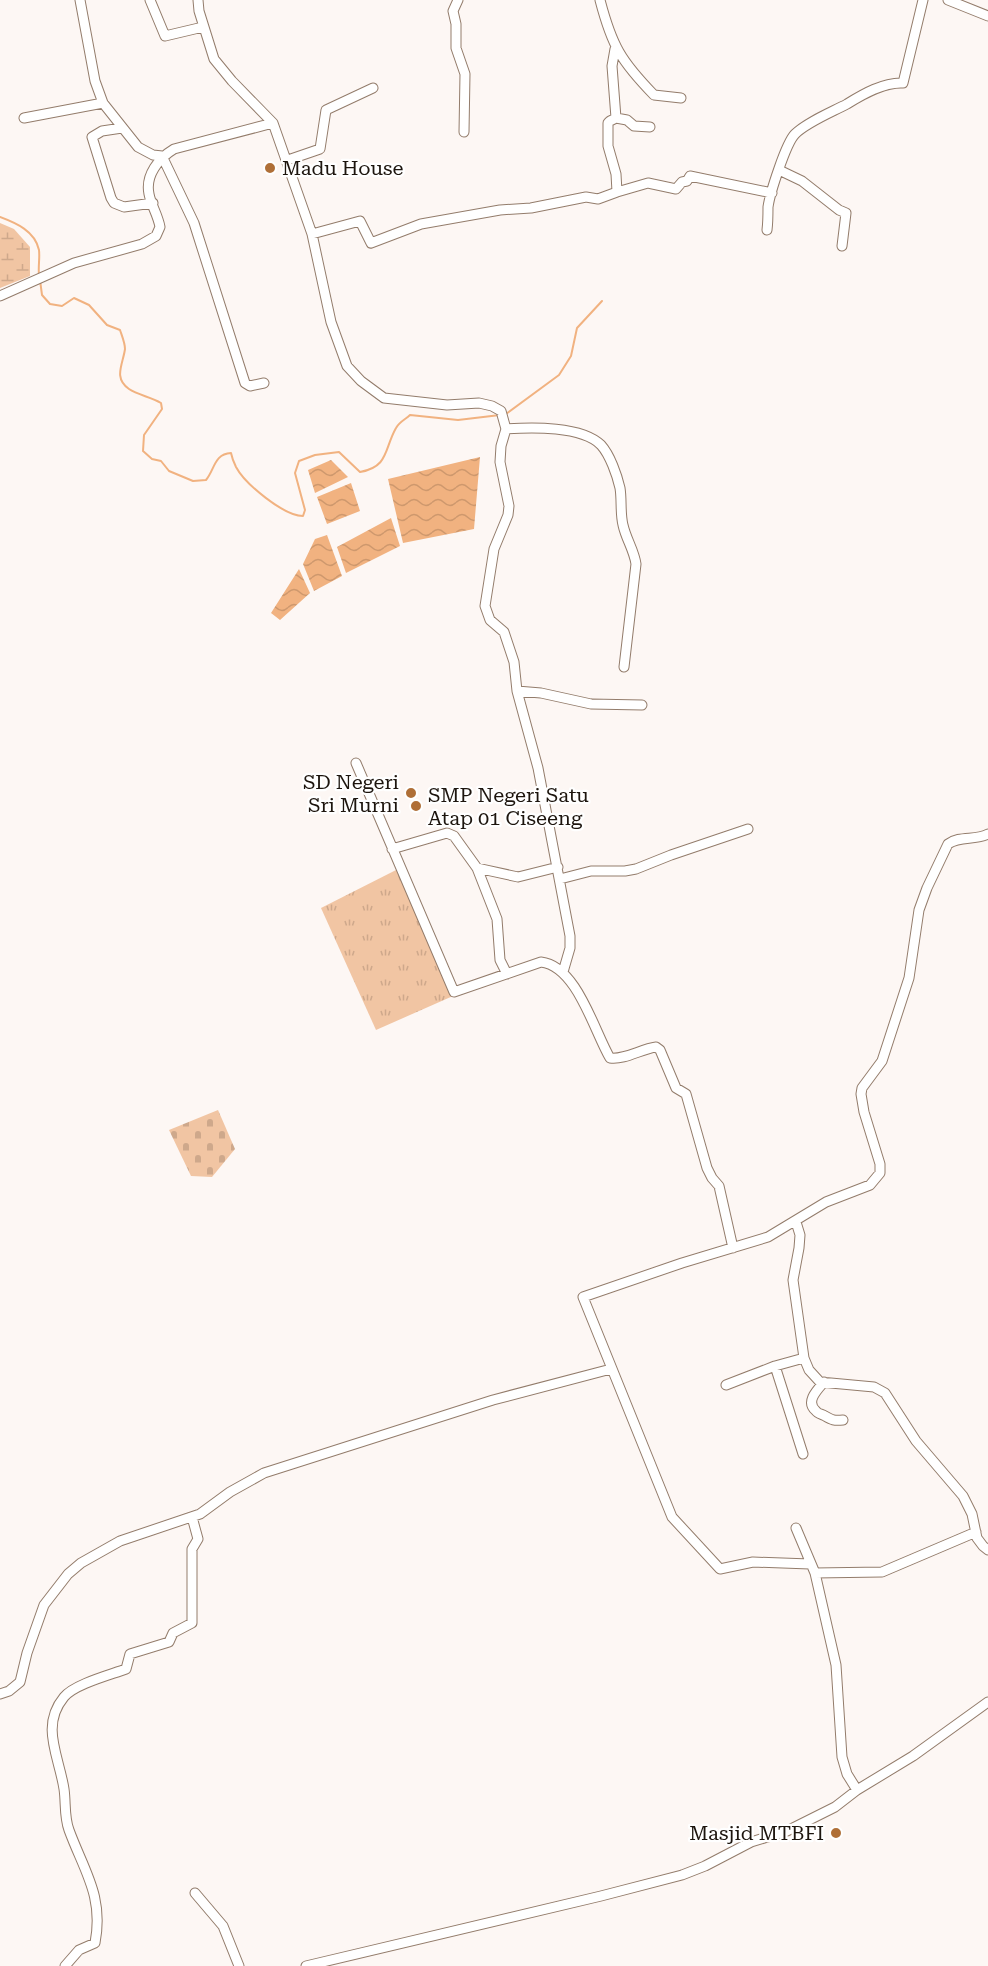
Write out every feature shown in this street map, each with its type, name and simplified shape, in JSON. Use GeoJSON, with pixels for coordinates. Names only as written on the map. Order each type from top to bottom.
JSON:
{"type":"FeatureCollection","features":[{"type":"Feature","properties":{"kind":"street"},"geometry":{"type":"LineString","coordinates":[[80,0],[95,81],[103,103],[138,147],[153,155],[162,156]]}},
{"type":"Feature","properties":{"kind":"street"},"geometry":{"type":"LineString","coordinates":[[150,0],[165,36],[203,27]]}},
{"type":"Feature","properties":{"kind":"street"},"geometry":{"type":"LineString","coordinates":[[198,0],[203,27],[214,59],[273,123],[288,160],[312,234],[334,334],[348,366],[375,394],[393,401],[432,402],[447,405],[479,403],[501,411],[506,427],[500,453],[508,498],[508,515],[494,549],[485,606],[490,620],[500,628],[506,638],[514,662],[517,691],[538,768],[571,942],[563,972]]}},
{"type":"Feature","properties":{"kind":"street"},"geometry":{"type":"LineString","coordinates":[[458,0],[453,11],[456,24],[456,48],[465,74],[464,132]]}},
{"type":"Feature","properties":{"kind":"street"},"geometry":{"type":"LineString","coordinates":[[600,0],[608,33],[615,49],[626,64],[654,95],[681,98]]}},
{"type":"Feature","properties":{"kind":"street"},"geometry":{"type":"LineString","coordinates":[[767,230],[772,193],[791,139],[800,130],[861,96],[891,83],[903,82],[923,0]]}},
{"type":"Feature","properties":{"kind":"street"},"geometry":{"type":"LineString","coordinates":[[948,0],[962,3],[988,16]]}},
{"type":"Feature","properties":{"kind":"street"},"geometry":{"type":"LineString","coordinates":[[615,49],[612,66],[616,118]]}},
{"type":"Feature","properties":{"kind":"street"},"geometry":{"type":"LineString","coordinates":[[288,160],[320,148],[326,110],[373,88]]}},
{"type":"Feature","properties":{"kind":"street"},"geometry":{"type":"LineString","coordinates":[[24,118],[103,103]]}},
{"type":"Feature","properties":{"kind":"street"},"geometry":{"type":"LineString","coordinates":[[617,192],[616,174],[608,146],[608,123],[616,118],[627,120],[634,126],[650,127]]}},
{"type":"Feature","properties":{"kind":"street"},"geometry":{"type":"LineString","coordinates":[[0,296],[74,263],[116,253],[150,240],[159,232],[160,227],[149,195],[150,176],[162,156],[174,149],[273,123]]}},
{"type":"Feature","properties":{"kind":"street"},"geometry":{"type":"LineString","coordinates":[[122,128],[102,131],[92,137],[111,198],[114,203],[124,207],[153,203]]}},
{"type":"Feature","properties":{"kind":"street"},"geometry":{"type":"LineString","coordinates":[[162,156],[194,223],[245,383],[250,386],[264,383]]}},
{"type":"Feature","properties":{"kind":"street"},"geometry":{"type":"LineString","coordinates":[[779,170],[802,181],[846,213],[842,246]]}},
{"type":"Feature","properties":{"kind":"street"},"geometry":{"type":"LineString","coordinates":[[312,234],[360,221],[371,243],[427,223],[500,210],[531,208],[586,197],[598,199],[648,183],[676,189],[690,176],[772,193]]}},
{"type":"Feature","properties":{"kind":"street"},"geometry":{"type":"LineString","coordinates":[[506,427],[550,429],[582,435],[598,442],[607,455],[620,486],[622,523],[634,552],[636,564],[624,667]]}},
{"type":"Feature","properties":{"kind":"street"},"geometry":{"type":"LineString","coordinates":[[517,691],[541,693],[591,704],[642,705]]}},
{"type":"Feature","properties":{"kind":"street"},"geometry":{"type":"LineString","coordinates":[[356,763],[454,992],[541,962],[551,963],[563,972],[582,1001],[610,1058],[617,1059],[656,1047],[660,1050],[676,1088],[686,1094],[707,1168],[719,1186],[733,1248]]}},
{"type":"Feature","properties":{"kind":"street"},"geometry":{"type":"LineString","coordinates":[[560,879],[591,871],[625,872],[748,829]]}},
{"type":"Feature","properties":{"kind":"street"},"geometry":{"type":"LineString","coordinates":[[393,849],[434,835],[447,833],[454,836],[477,868],[498,919],[500,960],[507,974]]}},
{"type":"Feature","properties":{"kind":"street"},"geometry":{"type":"LineString","coordinates":[[810,1564],[745,1562],[720,1569],[672,1517],[583,1297],[768,1237],[826,1202],[870,1185],[880,1173],[880,1164],[862,1102],[862,1088],[882,1061],[909,978],[919,910],[948,844],[957,839],[979,838],[988,834]]}},
{"type":"Feature","properties":{"kind":"street"},"geometry":{"type":"LineString","coordinates":[[477,868],[518,877],[558,867]]}},
{"type":"Feature","properties":{"kind":"street"},"geometry":{"type":"LineString","coordinates":[[796,1222],[800,1235],[793,1280],[804,1358],[815,1377],[820,1382],[874,1387],[885,1393],[915,1441],[963,1496],[972,1514],[980,1542],[988,1550]]}},
{"type":"Feature","properties":{"kind":"street"},"geometry":{"type":"LineString","coordinates":[[726,1385],[804,1358]]}},
{"type":"Feature","properties":{"kind":"street"},"geometry":{"type":"LineString","coordinates":[[776,1366],[803,1454]]}},
{"type":"Feature","properties":{"kind":"street"},"geometry":{"type":"LineString","coordinates":[[0,1694],[9,1691],[20,1682],[27,1653],[44,1605],[69,1574],[92,1555],[148,1530],[204,1512],[230,1492],[264,1473],[493,1400],[611,1369]]}},
{"type":"Feature","properties":{"kind":"street"},"geometry":{"type":"LineString","coordinates":[[824,1382],[813,1395],[812,1406],[832,1421],[843,1420]]}},
{"type":"Feature","properties":{"kind":"street"},"geometry":{"type":"LineString","coordinates":[[65,1966],[79,1950],[95,1943],[96,1899],[67,1827],[64,1788],[51,1731],[52,1716],[65,1695],[79,1687],[126,1669],[130,1654],[169,1642],[173,1633],[192,1623],[192,1549],[198,1539],[192,1517]]}},
{"type":"Feature","properties":{"kind":"street"},"geometry":{"type":"LineString","coordinates":[[796,1528],[815,1573],[836,1665],[842,1757],[847,1774],[857,1790]]}},
{"type":"Feature","properties":{"kind":"street"},"geometry":{"type":"LineString","coordinates":[[815,1573],[882,1572],[976,1532]]}},
{"type":"Feature","properties":{"kind":"street"},"geometry":{"type":"LineString","coordinates":[[306,1966],[682,1875],[705,1866],[751,1842],[787,1831],[835,1807],[857,1790],[913,1756],[988,1702]]}},
{"type":"Feature","properties":{"kind":"street"},"geometry":{"type":"LineString","coordinates":[[195,1893],[223,1926],[239,1966]]}},
{"type":"Feature","properties":{"kind":"green space"},"geometry":{"type":"Polygon","coordinates":[[[0,223],[14,229],[30,247],[30,276],[0,288],[0,223]]]}},
{"type":"Feature","properties":{"kind":"green space"},"geometry":{"type":"Polygon","coordinates":[[[400,868],[453,996],[376,1030],[321,908],[400,868]]]}},
{"type":"Feature","properties":{"kind":"green space"},"geometry":{"type":"Polygon","coordinates":[[[218,1110],[235,1149],[212,1177],[191,1176],[169,1130],[218,1110]]]}},
{"type":"Feature","properties":{"kind":"water"},"geometry":{"type":"Polygon","coordinates":[[[480,457],[474,529],[403,543],[388,479],[480,457]]]}},
{"type":"Feature","properties":{"kind":"water"},"geometry":{"type":"Polygon","coordinates":[[[331,460],[348,477],[315,493],[308,470],[331,460]]]}},
{"type":"Feature","properties":{"kind":"water"},"geometry":{"type":"Polygon","coordinates":[[[351,483],[360,511],[327,524],[317,497],[351,483]]]}},
{"type":"Feature","properties":{"kind":"water"},"geometry":{"type":"Polygon","coordinates":[[[391,518],[400,546],[346,573],[337,547],[391,518]]]}},
{"type":"Feature","properties":{"kind":"water"},"geometry":{"type":"Polygon","coordinates":[[[327,535],[342,576],[314,591],[303,564],[315,539],[327,535]]]}},
{"type":"Feature","properties":{"kind":"water"},"geometry":{"type":"Polygon","coordinates":[[[299,569],[310,593],[280,620],[271,613],[299,569]]]}},
{"type":"Feature","properties":{"kind":"waterway"},"geometry":{"type":"LineString","coordinates":[[0,217],[18,225],[37,243],[39,275]]}},
{"type":"Feature","properties":{"kind":"waterway"},"geometry":{"type":"LineString","coordinates":[[40,280],[42,295],[50,304],[62,306],[74,298],[89,305],[107,325],[120,330],[125,349],[120,370],[121,380],[129,389],[161,403],[162,409],[144,435],[143,451],[152,459],[161,461],[169,471],[193,481],[206,480],[218,459],[231,453],[236,467],[248,482],[266,498],[295,515],[303,516],[305,510],[295,473],[299,461],[315,455],[339,452],[360,472],[369,470],[381,461],[397,426],[410,415],[458,420],[500,415]]}},
{"type":"Feature","properties":{"kind":"waterway"},"geometry":{"type":"LineString","coordinates":[[506,414],[559,375],[571,356],[577,328],[602,301]]}},
{"type":"Feature","properties":{"kind":"place","name":"Madu House"},"geometry":{"type":"Point","coordinates":[270,168]}},
{"type":"Feature","properties":{"kind":"place","name":"SD Negeri Sri Murni"},"geometry":{"type":"Point","coordinates":[411,793]}},
{"type":"Feature","properties":{"kind":"place","name":"SMP Negeri Satu Atap 01 Ciseeng"},"geometry":{"type":"Point","coordinates":[416,806]}},
{"type":"Feature","properties":{"kind":"place","name":"Masjid MTBFI"},"geometry":{"type":"Point","coordinates":[836,1833]}}]}
